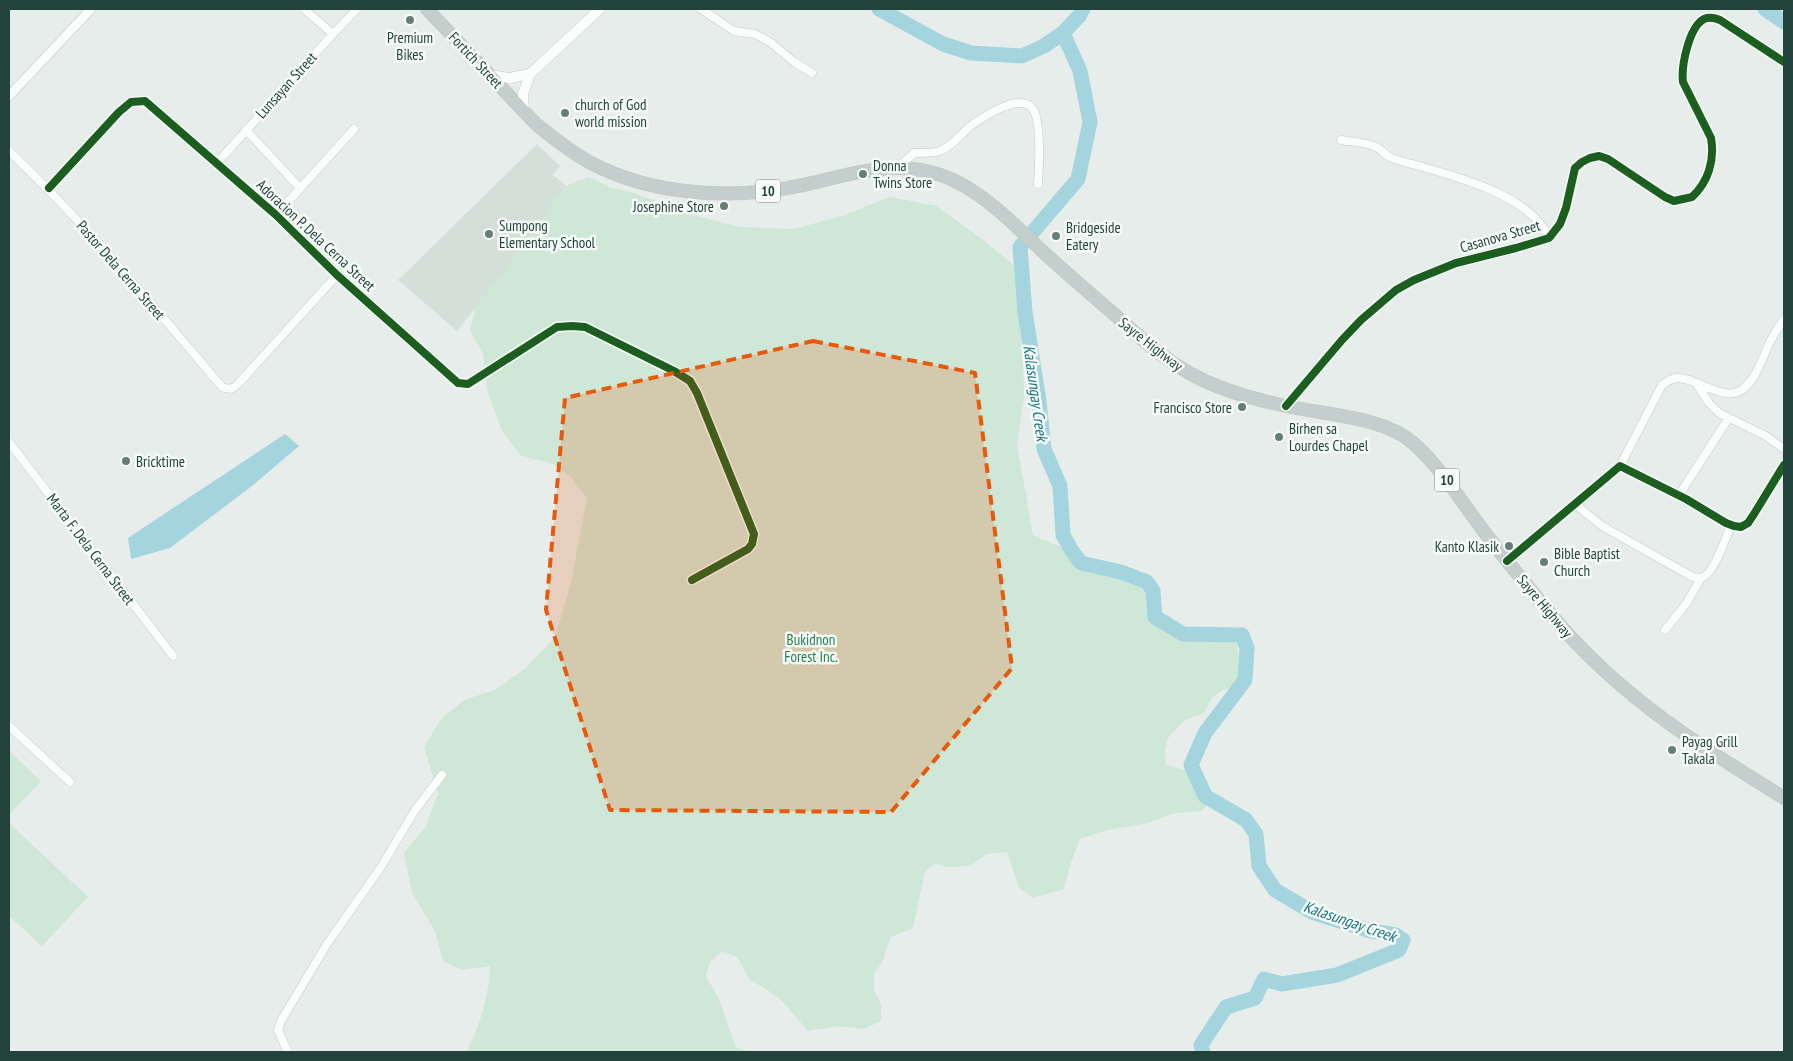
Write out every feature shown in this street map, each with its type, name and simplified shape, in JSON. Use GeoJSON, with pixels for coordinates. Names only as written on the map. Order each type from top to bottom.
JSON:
{"type":"FeatureCollection","features":[{"type":"Feature","properties":{"kind":"highway","name":"Fortich Street"},"geometry":{"type":"LineString","coordinates":[[427,9],[524,112]]}},
{"type":"Feature","properties":{"kind":"highway","name":"Sayre Highway"},"geometry":{"type":"LineString","coordinates":[[524,112],[552,137],[592,164],[649,184],[679,190],[701,193],[760,192],[782,189],[865,170],[899,167],[930,172],[958,183],[986,200],[1016,224],[1049,258],[1152,348],[1189,373],[1226,391],[1286,406],[1373,423],[1404,435],[1435,465],[1507,561],[1576,642],[1626,690],[1657,716],[1784,798]]}},
{"type":"Feature","properties":{"kind":"main road"},"geometry":{"type":"LineString","coordinates":[[524,112],[523,94],[530,74],[600,9]]}},
{"type":"Feature","properties":{"kind":"main road"},"geometry":{"type":"LineString","coordinates":[[489,75],[510,78],[530,74]]}},
{"type":"Feature","properties":{"kind":"street"},"geometry":{"type":"LineString","coordinates":[[9,96],[91,9]]}},
{"type":"Feature","properties":{"kind":"street"},"geometry":{"type":"LineString","coordinates":[[304,9],[333,34]]}},
{"type":"Feature","properties":{"kind":"street","name":"Lunsayan Street"},"geometry":{"type":"LineString","coordinates":[[217,163],[357,9]]}},
{"type":"Feature","properties":{"kind":"street"},"geometry":{"type":"LineString","coordinates":[[701,9],[734,31],[755,34],[770,42],[798,66],[812,73]]}},
{"type":"Feature","properties":{"kind":"street","name":"Casanova Street"},"geometry":{"type":"LineString","coordinates":[[1286,406],[1342,340],[1372,309],[1396,290],[1414,280],[1456,263],[1549,238],[1560,224],[1566,208],[1575,168],[1582,162],[1599,156],[1608,159],[1664,197],[1674,201],[1692,197],[1699,191],[1706,180],[1711,166],[1711,138],[1683,82],[1682,73],[1683,63],[1691,39],[1699,24],[1705,18],[1720,20],[1784,62]]}},
{"type":"Feature","properties":{"kind":"street","name":"Adoracion P. Dela Cerna Street"},"geometry":{"type":"LineString","coordinates":[[49,188],[119,112],[132,102],[140,100],[149,103],[276,215],[336,275],[458,383],[465,385],[473,381],[558,327],[572,326],[585,327],[674,370],[690,381],[697,393],[754,534],[752,544],[748,550],[692,580]]}},
{"type":"Feature","properties":{"kind":"street"},"geometry":{"type":"LineString","coordinates":[[899,167],[914,153],[936,153],[974,123],[1004,106],[1021,102],[1027,104],[1034,111],[1039,144],[1038,184]]}},
{"type":"Feature","properties":{"kind":"street"},"geometry":{"type":"LineString","coordinates":[[276,215],[354,129]]}},
{"type":"Feature","properties":{"kind":"street"},"geometry":{"type":"LineString","coordinates":[[246,130],[300,188]]}},
{"type":"Feature","properties":{"kind":"street"},"geometry":{"type":"LineString","coordinates":[[1341,140],[1372,146],[1379,149],[1386,156],[1431,169],[1490,190],[1514,201],[1531,212],[1541,222],[1549,238]]}},
{"type":"Feature","properties":{"kind":"street","name":"Pastor Dela Cerna Street"},"geometry":{"type":"LineString","coordinates":[[9,151],[49,188],[222,387],[231,389],[238,384],[336,275]]}},
{"type":"Feature","properties":{"kind":"street"},"geometry":{"type":"LineString","coordinates":[[1507,561],[1620,466],[1662,385],[1670,379],[1678,378],[1720,392],[1732,393],[1742,390],[1757,370],[1784,319]]}},
{"type":"Feature","properties":{"kind":"street"},"geometry":{"type":"LineString","coordinates":[[1696,383],[1709,403],[1719,413],[1766,436],[1784,449]]}},
{"type":"Feature","properties":{"kind":"street"},"geometry":{"type":"LineString","coordinates":[[1679,495],[1728,418]]}},
{"type":"Feature","properties":{"kind":"street","name":"Marta F. Dela Cerna Street"},"geometry":{"type":"LineString","coordinates":[[9,442],[172,656]]}},
{"type":"Feature","properties":{"kind":"street"},"geometry":{"type":"LineString","coordinates":[[1620,466],[1679,495],[1731,525],[1741,527],[1748,523],[1784,465]]}},
{"type":"Feature","properties":{"kind":"street"},"geometry":{"type":"LineString","coordinates":[[1575,504],[1602,526],[1691,576],[1700,578]]}},
{"type":"Feature","properties":{"kind":"street"},"geometry":{"type":"LineString","coordinates":[[1666,630],[1686,604],[1700,578],[1708,574],[1719,555],[1731,525]]}},
{"type":"Feature","properties":{"kind":"street"},"geometry":{"type":"LineString","coordinates":[[9,726],[70,782]]}},
{"type":"Feature","properties":{"kind":"street"},"geometry":{"type":"LineString","coordinates":[[288,1052],[278,1030],[281,1021],[327,944],[380,867],[415,810],[442,775]]}},
{"type":"Feature","properties":{"kind":"highlighted area"},"geometry":{"type":"Polygon","coordinates":[[[813,341],[975,373],[1012,668],[891,812],[610,810],[546,610],[565,398],[813,341]]]}},
{"type":"Feature","properties":{"kind":"shaded area","name":"Sumpong Elementary School"},"geometry":{"type":"Polygon","coordinates":[[[537,144],[560,166],[553,175],[570,189],[457,331],[398,280],[537,144]]]}},
{"type":"Feature","properties":{"kind":"green space","name":"Bukidnon Forest Inc."},"geometry":{"type":"Polygon","coordinates":[[[589,177],[612,188],[634,193],[689,214],[741,227],[794,229],[845,215],[889,197],[936,206],[986,242],[1022,272],[1025,312],[1023,351],[1024,395],[1017,445],[1033,535],[1112,569],[1139,585],[1154,607],[1180,626],[1209,631],[1236,643],[1242,669],[1239,685],[1223,690],[1212,698],[1204,713],[1184,721],[1168,738],[1165,751],[1166,765],[1204,775],[1212,794],[1202,811],[1175,813],[1148,823],[1107,830],[1080,839],[1070,865],[1064,889],[1033,898],[1019,888],[1007,852],[987,854],[970,866],[949,867],[934,864],[925,872],[913,928],[891,937],[882,963],[874,973],[874,991],[881,1004],[881,1021],[864,1029],[838,1026],[808,1031],[783,1002],[749,979],[737,957],[722,951],[710,962],[706,976],[719,999],[736,1047],[749,1052],[467,1052],[483,1010],[488,989],[490,966],[461,970],[443,961],[435,931],[412,893],[404,853],[426,826],[438,793],[424,747],[441,719],[464,700],[495,690],[526,668],[555,637],[571,583],[587,498],[572,478],[553,464],[521,456],[502,431],[488,394],[483,354],[470,330],[476,306],[529,239],[558,194],[568,185],[589,177]]]}},
{"type":"Feature","properties":{"kind":"green space"},"geometry":{"type":"Polygon","coordinates":[[[9,751],[41,781],[9,815],[9,751]]]}},
{"type":"Feature","properties":{"kind":"green space"},"geometry":{"type":"Polygon","coordinates":[[[9,823],[88,897],[42,946],[9,916],[9,823]]]}},
{"type":"Feature","properties":{"kind":"water"},"geometry":{"type":"Polygon","coordinates":[[[285,434],[299,446],[252,486],[170,548],[131,559],[128,538],[285,434]]]}},
{"type":"Feature","properties":{"kind":"waterway"},"geometry":{"type":"LineString","coordinates":[[879,9],[943,44],[971,53],[1022,56],[1044,46],[1063,33],[1083,9]]}},
{"type":"Feature","properties":{"kind":"waterway"},"geometry":{"type":"LineString","coordinates":[[1765,9],[1784,22]]}},
{"type":"Feature","properties":{"kind":"waterway","name":"Kalasungay Creek"},"geometry":{"type":"LineString","coordinates":[[1063,33],[1080,71],[1090,122],[1078,179],[1020,247],[1025,312],[1039,401],[1044,449],[1060,486],[1063,535],[1081,563],[1121,572],[1147,582],[1153,591],[1155,617],[1183,634],[1242,635],[1247,648],[1245,680],[1205,733],[1191,765],[1205,796],[1246,820],[1256,834],[1259,866],[1275,890],[1312,912],[1371,931],[1396,935],[1403,940],[1399,950],[1337,975],[1282,984],[1264,979],[1255,998],[1226,1007],[1201,1045],[1203,1052]]}},
{"type":"Feature","properties":{"kind":"cycle path"},"geometry":{"type":"LineString","coordinates":[[1286,406],[1342,340],[1361,320],[1396,290],[1414,280],[1456,263],[1549,238],[1560,224],[1566,208],[1575,168],[1582,162],[1599,156],[1608,159],[1674,201],[1692,197],[1706,178],[1711,163],[1712,147],[1711,138],[1683,82],[1683,67],[1690,38],[1699,23],[1704,19],[1720,20],[1784,62]]}},
{"type":"Feature","properties":{"kind":"cycle path"},"geometry":{"type":"LineString","coordinates":[[49,188],[119,112],[131,102],[145,101],[276,215],[337,275],[458,383],[468,384],[557,327],[572,326],[585,327],[674,371],[690,381],[697,393],[754,534],[752,544],[748,549],[692,580]]}},
{"type":"Feature","properties":{"kind":"cycle path"},"geometry":{"type":"LineString","coordinates":[[1507,561],[1620,466],[1686,499],[1726,523],[1741,527],[1748,523],[1784,465]]}},
{"type":"Feature","properties":{"kind":"place","name":"Premium Bikes"},"geometry":{"type":"Point","coordinates":[410,20]}},
{"type":"Feature","properties":{"kind":"place","name":"church of God world mission"},"geometry":{"type":"Point","coordinates":[565,113]}},
{"type":"Feature","properties":{"kind":"place","name":"Donna Twins Store"},"geometry":{"type":"Point","coordinates":[863,174]}},
{"type":"Feature","properties":{"kind":"place","name":"Josephine Store"},"geometry":{"type":"Point","coordinates":[724,206]}},
{"type":"Feature","properties":{"kind":"place","name":"Sumpong Elementary School"},"geometry":{"type":"Point","coordinates":[489,234]}},
{"type":"Feature","properties":{"kind":"place","name":"Bridgeside Eatery"},"geometry":{"type":"Point","coordinates":[1056,236]}},
{"type":"Feature","properties":{"kind":"place","name":"Francisco Store"},"geometry":{"type":"Point","coordinates":[1242,407]}},
{"type":"Feature","properties":{"kind":"place","name":"Birhen sa Lourdes Chapel"},"geometry":{"type":"Point","coordinates":[1279,437]}},
{"type":"Feature","properties":{"kind":"place","name":"Bricktime"},"geometry":{"type":"Point","coordinates":[126,461]}},
{"type":"Feature","properties":{"kind":"place","name":"Kanto Klasik"},"geometry":{"type":"Point","coordinates":[1509,546]}},
{"type":"Feature","properties":{"kind":"place","name":"Bible Baptist Church"},"geometry":{"type":"Point","coordinates":[1544,562]}},
{"type":"Feature","properties":{"kind":"place","name":"Payag Grill Takala"},"geometry":{"type":"Point","coordinates":[1672,750]}}]}
